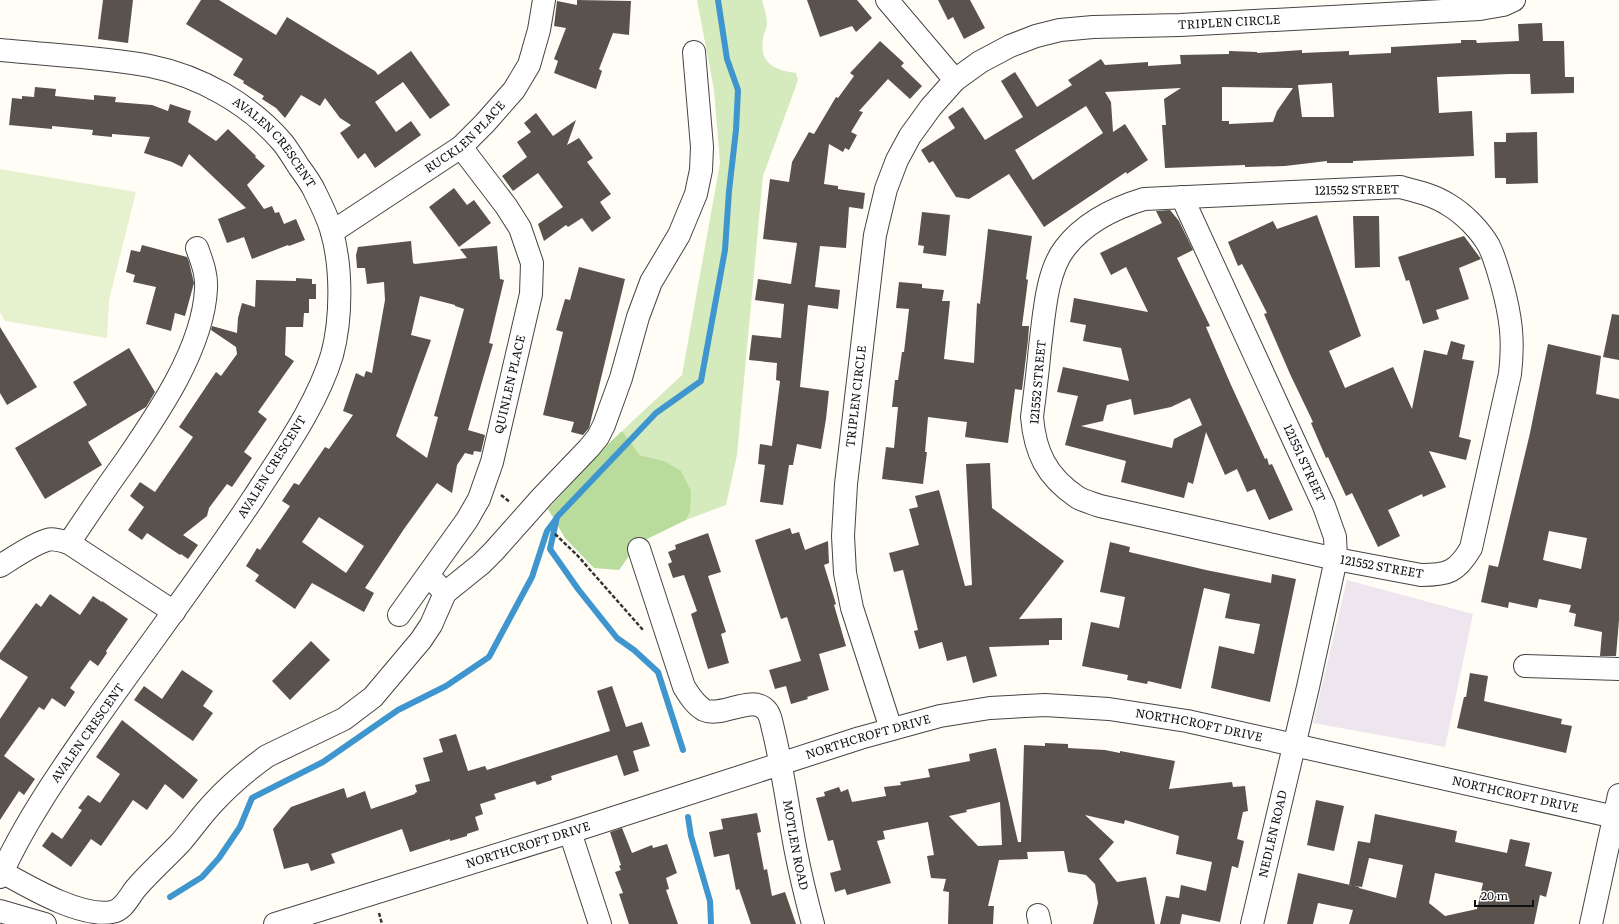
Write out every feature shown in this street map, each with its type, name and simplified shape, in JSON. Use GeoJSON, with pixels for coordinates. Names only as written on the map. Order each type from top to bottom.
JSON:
{"type":"FeatureCollection","features":[{"type":"Feature","properties":{"kind":"street","name":"RUCKLEN PLACE"},"geometry":{"type":"LineString","coordinates":[[332,232],[461,147],[485,123],[514,90],[530,65],[539,30],[544,0]]}},
{"type":"Feature","properties":{"kind":"street"},"geometry":{"type":"LineString","coordinates":[[887,0],[955,80]]}},
{"type":"Feature","properties":{"kind":"street","name":"TRIPLEN CIRCLE"},"geometry":{"type":"LineString","coordinates":[[891,729],[852,608],[845,573],[843,536],[846,484],[875,235],[886,189],[897,160],[910,136],[931,107],[955,80],[980,62],[1010,46],[1036,36],[1060,30],[1093,26],[1180,25],[1480,9],[1503,5],[1514,0]]}},
{"type":"Feature","properties":{"kind":"street","name":"AVALEN CRESCENT"},"geometry":{"type":"LineString","coordinates":[[0,50],[150,66],[201,82],[248,110],[283,143],[312,186],[326,213],[332,232],[337,263],[340,305],[338,327],[331,356],[319,386],[298,430],[174,612],[56,778],[25,830],[1,875]]}},
{"type":"Feature","properties":{"kind":"street"},"geometry":{"type":"LineString","coordinates":[[1,875],[61,902],[95,913],[112,912],[117,910],[137,887],[183,840],[203,814],[217,799],[259,762],[267,756],[344,718],[373,697],[431,625],[445,592],[494,551],[542,497],[589,448],[598,437],[604,425],[621,378],[638,317],[651,282],[679,235],[696,194],[701,170],[702,147],[694,52]]}},
{"type":"Feature","properties":{"kind":"street","name":"QUINLEN PLACE"},"geometry":{"type":"LineString","coordinates":[[399,615],[467,520],[479,499],[492,462],[532,294],[532,263],[520,228],[506,206],[461,147]]}},
{"type":"Feature","properties":{"kind":"street","name":"121552 STREET"},"geometry":{"type":"LineString","coordinates":[[1400,187],[1424,194],[1448,204],[1469,222],[1488,246],[1498,269],[1507,303],[1512,328],[1513,351],[1510,374],[1471,548],[1462,563],[1448,572],[1434,575],[1421,575],[1336,559],[1100,506],[1078,497],[1057,481],[1042,461],[1034,435],[1032,417],[1046,302],[1056,264],[1065,248],[1076,236],[1097,219],[1120,206],[1144,199],[1182,197],[1400,187]]}},
{"type":"Feature","properties":{"kind":"street","name":"121551 STREET"},"geometry":{"type":"LineString","coordinates":[[1182,197],[1324,506],[1335,537],[1336,559],[1294,745]]}},
{"type":"Feature","properties":{"kind":"street"},"geometry":{"type":"LineString","coordinates":[[69,543],[149,426],[177,380],[199,330],[206,289],[205,268],[197,248]]}},
{"type":"Feature","properties":{"kind":"street"},"geometry":{"type":"LineString","coordinates":[[0,566],[47,540],[59,540],[69,543],[174,612]]}},
{"type":"Feature","properties":{"kind":"street"},"geometry":{"type":"LineString","coordinates":[[639,549],[684,687],[695,703],[705,710],[717,711],[748,704],[758,705],[766,710],[770,719],[782,764]]}},
{"type":"Feature","properties":{"kind":"street"},"geometry":{"type":"LineString","coordinates":[[428,575],[445,592]]}},
{"type":"Feature","properties":{"kind":"street"},"geometry":{"type":"LineString","coordinates":[[1525,666],[1619,669]]}},
{"type":"Feature","properties":{"kind":"street","name":"NORTHCROFT DRIVE"},"geometry":{"type":"LineString","coordinates":[[275,924],[570,832],[891,729],[940,716],[990,708],[1045,705],[1109,709],[1187,721],[1615,817]]}},
{"type":"Feature","properties":{"kind":"street","name":"NEDLEN ROAD"},"geometry":{"type":"LineString","coordinates":[[1252,924],[1294,745]]}},
{"type":"Feature","properties":{"kind":"street","name":"MOTLEN ROAD"},"geometry":{"type":"LineString","coordinates":[[782,764],[801,877],[813,924]]}},
{"type":"Feature","properties":{"kind":"street"},"geometry":{"type":"LineString","coordinates":[[1591,924],[1619,795]]}},
{"type":"Feature","properties":{"kind":"street"},"geometry":{"type":"LineString","coordinates":[[570,832],[600,924]]}},
{"type":"Feature","properties":{"kind":"street"},"geometry":{"type":"LineString","coordinates":[[0,911],[45,924]]}},
{"type":"Feature","properties":{"kind":"path"},"geometry":{"type":"LineString","coordinates":[[555,534],[577,555],[647,635]]}},
{"type":"Feature","properties":{"kind":"shaded area"},"geometry":{"type":"Polygon","coordinates":[[[1347,580],[1473,614],[1445,747],[1313,723],[1347,580]]]}},
{"type":"Feature","properties":{"kind":"green space"},"geometry":{"type":"Polygon","coordinates":[[[697,0],[762,0],[767,24],[763,37],[762,48],[766,60],[776,68],[796,73],[798,80],[763,176],[737,455],[726,505],[686,520],[690,512],[664,461],[640,455],[622,431],[682,375],[720,163],[714,90],[697,0]]]}},
{"type":"Feature","properties":{"kind":"green space"},"geometry":{"type":"Polygon","coordinates":[[[0,169],[136,192],[109,300],[107,338],[5,321],[0,312],[0,169]]]}},
{"type":"Feature","properties":{"kind":"green space"},"geometry":{"type":"Polygon","coordinates":[[[622,431],[640,455],[664,461],[681,471],[691,491],[690,512],[686,520],[637,545],[619,570],[594,568],[565,538],[548,509],[604,448],[622,431]]]}},
{"type":"Feature","properties":{"kind":"building"},"geometry":{"type":"Polygon","coordinates":[[[103,0],[133,0],[128,43],[98,39],[103,0]]]}},
{"type":"Feature","properties":{"kind":"building"},"geometry":{"type":"Polygon","coordinates":[[[201,0],[219,0],[276,35],[287,17],[375,71],[378,75],[411,51],[450,105],[430,119],[403,82],[375,102],[396,132],[411,121],[421,135],[375,168],[365,153],[358,159],[340,133],[351,125],[340,118],[325,98],[320,106],[301,95],[285,118],[276,108],[262,99],[264,96],[243,83],[244,81],[233,75],[243,59],[186,24],[201,0]]]}},
{"type":"Feature","properties":{"kind":"building"},"geometry":{"type":"Polygon","coordinates":[[[577,0],[631,1],[629,35],[613,33],[599,69],[602,71],[596,89],[554,73],[558,61],[554,59],[566,28],[554,26],[557,1],[577,5],[577,0]]]}},
{"type":"Feature","properties":{"kind":"building"},"geometry":{"type":"Polygon","coordinates":[[[807,0],[857,0],[872,18],[856,32],[852,26],[820,37],[807,0]]]}},
{"type":"Feature","properties":{"kind":"building"},"geometry":{"type":"Polygon","coordinates":[[[938,0],[970,0],[985,28],[964,39],[953,17],[948,20],[938,0]]]}},
{"type":"Feature","properties":{"kind":"building"},"geometry":{"type":"Polygon","coordinates":[[[1542,23],[1543,41],[1564,41],[1565,77],[1574,77],[1574,93],[1531,94],[1530,74],[1437,77],[1439,113],[1472,111],[1474,156],[1353,161],[1353,163],[1327,163],[1327,161],[1285,166],[1245,167],[1245,165],[1165,168],[1162,125],[1166,125],[1164,99],[1181,88],[1105,92],[1111,102],[1113,132],[1125,124],[1148,160],[1127,174],[1126,172],[1044,227],[1009,174],[969,199],[956,197],[933,161],[929,163],[921,150],[955,128],[948,117],[963,107],[985,140],[1023,117],[1001,81],[1015,72],[1037,107],[1072,85],[1068,80],[1101,59],[1105,65],[1148,62],[1148,66],[1181,64],[1180,55],[1229,54],[1229,51],[1257,53],[1302,50],[1302,53],[1349,51],[1349,55],[1391,53],[1391,47],[1461,43],[1461,40],[1476,40],[1477,43],[1519,41],[1518,24],[1542,23]],[[1332,83],[1298,85],[1302,117],[1334,117],[1332,83]],[[1222,87],[1222,121],[1229,121],[1229,124],[1273,122],[1277,111],[1293,88],[1222,87]],[[1086,106],[1015,150],[1033,180],[1103,133],[1086,106]]]}},
{"type":"Feature","properties":{"kind":"building"},"geometry":{"type":"Polygon","coordinates":[[[880,41],[904,63],[901,66],[922,86],[910,99],[888,79],[859,111],[863,112],[851,132],[857,135],[849,150],[845,148],[843,152],[829,144],[824,184],[838,186],[838,189],[865,193],[863,209],[849,207],[846,248],[820,246],[815,287],[840,290],[838,309],[808,305],[800,387],[829,391],[821,449],[797,444],[793,465],[789,465],[783,505],[760,502],[765,465],[758,464],[760,444],[772,446],[780,381],[776,380],[777,363],[749,360],[752,335],[781,338],[784,304],[755,300],[758,279],[791,284],[797,243],[763,239],[770,179],[789,182],[792,162],[809,132],[814,134],[836,97],[838,98],[854,76],[850,73],[880,41]]]}},
{"type":"Feature","properties":{"kind":"building"},"geometry":{"type":"Polygon","coordinates":[[[35,87],[56,89],[55,96],[94,100],[94,95],[116,97],[115,102],[152,105],[168,111],[170,104],[191,111],[188,122],[216,141],[228,129],[265,166],[247,185],[264,209],[272,206],[275,213],[279,212],[284,224],[296,219],[305,240],[252,259],[244,237],[227,243],[218,219],[246,208],[189,154],[182,167],[172,162],[144,153],[150,137],[112,134],[112,137],[92,135],[93,130],[52,126],[52,129],[9,125],[12,98],[22,99],[22,96],[34,97],[35,87]]]}},
{"type":"Feature","properties":{"kind":"building"},"geometry":{"type":"Polygon","coordinates":[[[536,113],[553,136],[576,120],[567,145],[579,138],[593,158],[587,162],[611,194],[600,202],[611,218],[592,232],[582,218],[568,227],[566,225],[544,241],[538,224],[563,207],[538,173],[513,191],[502,176],[527,157],[517,142],[531,132],[524,123],[536,113]]]}},
{"type":"Feature","properties":{"kind":"building"},"geometry":{"type":"Polygon","coordinates":[[[1537,132],[1538,183],[1506,184],[1506,178],[1495,178],[1494,142],[1506,142],[1506,133],[1537,132]]]}},
{"type":"Feature","properties":{"kind":"building"},"geometry":{"type":"Polygon","coordinates":[[[454,188],[467,205],[474,200],[491,223],[459,247],[429,207],[454,188]]]}},
{"type":"Feature","properties":{"kind":"building"},"geometry":{"type":"Polygon","coordinates":[[[1170,210],[1179,221],[1193,250],[1177,258],[1210,326],[1206,327],[1265,459],[1267,458],[1269,465],[1272,464],[1293,510],[1269,520],[1255,489],[1247,492],[1237,469],[1225,475],[1206,432],[1193,484],[1188,482],[1184,498],[1121,482],[1126,461],[1065,445],[1078,396],[1057,392],[1063,367],[1129,381],[1121,348],[1083,341],[1086,325],[1070,322],[1074,298],[1148,312],[1126,267],[1111,275],[1100,253],[1162,223],[1156,211],[1170,210]],[[1190,398],[1171,407],[1134,415],[1131,399],[1107,405],[1103,421],[1081,426],[1172,448],[1174,439],[1202,425],[1190,398]]]}},
{"type":"Feature","properties":{"kind":"building"},"geometry":{"type":"Polygon","coordinates":[[[922,212],[950,215],[946,256],[923,253],[924,246],[918,245],[922,212]]]}},
{"type":"Feature","properties":{"kind":"building"},"geometry":{"type":"Polygon","coordinates":[[[1317,215],[1361,336],[1329,351],[1345,388],[1393,367],[1412,409],[1424,350],[1447,355],[1451,341],[1465,345],[1462,359],[1474,361],[1459,437],[1471,440],[1466,460],[1429,451],[1446,487],[1423,497],[1422,494],[1388,510],[1400,536],[1378,547],[1352,493],[1346,496],[1328,457],[1326,458],[1311,423],[1313,422],[1264,314],[1267,313],[1242,264],[1238,266],[1228,242],[1273,221],[1277,229],[1317,215]]]}},
{"type":"Feature","properties":{"kind":"building"},"geometry":{"type":"Polygon","coordinates":[[[1353,216],[1379,216],[1380,267],[1355,268],[1353,216]]]}},
{"type":"Feature","properties":{"kind":"building"},"geometry":{"type":"Polygon","coordinates":[[[988,229],[1032,236],[1026,279],[1028,280],[1022,326],[1029,326],[1028,340],[1022,390],[1015,389],[1008,443],[965,437],[967,422],[928,417],[925,452],[927,452],[923,484],[882,479],[886,447],[894,448],[898,407],[892,407],[895,380],[898,380],[902,352],[904,352],[909,309],[896,308],[899,282],[922,284],[922,288],[944,290],[942,301],[950,301],[944,359],[974,363],[977,303],[980,304],[988,229]]]}},
{"type":"Feature","properties":{"kind":"building"},"geometry":{"type":"Polygon","coordinates":[[[1464,236],[1481,259],[1459,268],[1469,299],[1436,310],[1439,319],[1423,324],[1409,280],[1406,281],[1398,257],[1464,236]]]}},
{"type":"Feature","properties":{"kind":"building"},"geometry":{"type":"Polygon","coordinates":[[[411,241],[413,263],[415,264],[467,258],[460,249],[497,246],[500,279],[504,280],[489,343],[493,344],[468,430],[485,435],[481,452],[474,451],[473,455],[465,453],[457,465],[452,493],[437,483],[404,529],[365,588],[374,593],[364,612],[312,583],[295,609],[255,581],[259,575],[246,566],[257,548],[260,550],[290,506],[282,501],[294,483],[299,485],[325,447],[329,449],[353,415],[343,411],[356,373],[364,377],[366,371],[372,373],[385,300],[384,282],[367,284],[365,268],[357,268],[356,255],[358,247],[411,241]],[[420,296],[411,335],[431,340],[396,436],[427,458],[438,417],[434,416],[464,309],[455,305],[420,296]],[[319,517],[302,542],[346,573],[364,546],[319,517]]]}},
{"type":"Feature","properties":{"kind":"building"},"geometry":{"type":"Polygon","coordinates":[[[142,245],[187,257],[189,262],[194,283],[185,316],[175,313],[171,331],[146,324],[156,287],[133,282],[135,275],[126,272],[131,250],[140,252],[142,245]]]}},
{"type":"Feature","properties":{"kind":"building"},"geometry":{"type":"Polygon","coordinates":[[[579,267],[625,279],[589,428],[583,435],[571,432],[574,422],[543,415],[563,332],[556,330],[565,299],[570,300],[579,267]]]}},
{"type":"Feature","properties":{"kind":"building"},"geometry":{"type":"Polygon","coordinates":[[[296,278],[312,279],[312,284],[316,284],[316,299],[309,299],[309,313],[304,313],[303,327],[286,327],[285,355],[294,361],[258,412],[267,419],[244,452],[252,458],[232,487],[227,484],[209,508],[207,516],[183,535],[198,545],[188,559],[147,533],[142,540],[128,530],[144,507],[130,496],[140,482],[155,492],[193,437],[179,427],[216,372],[221,376],[237,354],[236,347],[211,330],[212,326],[237,333],[238,318],[242,303],[255,307],[256,280],[296,281],[296,278]]]}},
{"type":"Feature","properties":{"kind":"building"},"geometry":{"type":"Polygon","coordinates":[[[1612,314],[1619,315],[1619,360],[1603,357],[1612,314]]]}},
{"type":"Feature","properties":{"kind":"building"},"geometry":{"type":"Polygon","coordinates":[[[0,327],[37,387],[7,405],[0,393],[0,327]]]}},
{"type":"Feature","properties":{"kind":"building"},"geometry":{"type":"Polygon","coordinates":[[[1548,344],[1601,356],[1596,394],[1619,399],[1619,620],[1616,656],[1600,656],[1602,632],[1574,626],[1576,614],[1569,612],[1571,605],[1539,599],[1537,608],[1509,602],[1508,608],[1481,602],[1489,565],[1498,567],[1530,433],[1548,344]],[[1549,531],[1543,560],[1581,569],[1587,538],[1549,531]]]}},
{"type":"Feature","properties":{"kind":"building"},"geometry":{"type":"Polygon","coordinates":[[[129,348],[155,392],[146,407],[88,442],[102,465],[45,499],[15,448],[87,405],[73,382],[129,348]]]}},
{"type":"Feature","properties":{"kind":"building"},"geometry":{"type":"Polygon","coordinates":[[[990,463],[992,508],[1064,561],[1019,619],[1062,618],[1062,640],[1049,640],[1049,645],[989,647],[997,676],[973,683],[966,656],[947,661],[942,642],[919,649],[914,631],[918,630],[903,570],[894,572],[889,553],[919,545],[909,509],[918,507],[915,496],[939,490],[965,586],[972,585],[966,464],[990,463]]]}},
{"type":"Feature","properties":{"kind":"building"},"geometry":{"type":"Polygon","coordinates":[[[790,528],[792,534],[799,532],[805,550],[828,541],[829,563],[824,565],[836,604],[834,605],[846,646],[819,654],[829,690],[791,704],[786,686],[775,689],[769,670],[801,661],[787,617],[781,619],[755,540],[790,528]]]}},
{"type":"Feature","properties":{"kind":"building"},"geometry":{"type":"Polygon","coordinates":[[[708,533],[721,572],[708,576],[726,632],[721,634],[729,663],[708,669],[691,614],[697,611],[684,575],[673,578],[668,564],[672,562],[668,552],[676,549],[675,545],[708,533]]]}},
{"type":"Feature","properties":{"kind":"building"},"geometry":{"type":"Polygon","coordinates":[[[1110,542],[1130,547],[1129,552],[1271,583],[1272,574],[1296,579],[1270,702],[1211,688],[1219,646],[1254,654],[1260,624],[1225,618],[1230,594],[1204,588],[1181,689],[1148,681],[1147,684],[1127,680],[1128,675],[1082,666],[1091,622],[1119,628],[1125,597],[1100,592],[1110,542]]]}},
{"type":"Feature","properties":{"kind":"building"},"geometry":{"type":"Polygon","coordinates":[[[50,594],[80,615],[93,596],[128,619],[106,651],[107,653],[98,666],[90,660],[70,688],[75,692],[65,707],[52,698],[44,710],[39,707],[4,756],[35,779],[24,795],[19,791],[0,820],[0,719],[28,677],[0,659],[0,653],[36,603],[41,607],[50,594]]]}},
{"type":"Feature","properties":{"kind":"building"},"geometry":{"type":"Polygon","coordinates":[[[311,641],[330,660],[290,700],[272,681],[311,641]]]}},
{"type":"Feature","properties":{"kind":"building"},"geometry":{"type":"Polygon","coordinates":[[[182,670],[213,691],[203,706],[213,713],[193,741],[134,700],[144,686],[162,699],[182,670]]]}},
{"type":"Feature","properties":{"kind":"building"},"geometry":{"type":"Polygon","coordinates":[[[1470,673],[1488,676],[1484,701],[1562,719],[1561,724],[1572,726],[1566,753],[1457,728],[1464,697],[1466,697],[1470,673]]]}},
{"type":"Feature","properties":{"kind":"building"},"geometry":{"type":"Polygon","coordinates":[[[612,686],[626,727],[642,722],[650,746],[633,751],[639,771],[624,776],[617,755],[551,776],[552,780],[537,785],[535,781],[494,794],[496,799],[480,804],[483,814],[475,817],[479,830],[467,834],[467,836],[450,841],[450,839],[410,852],[402,829],[331,854],[335,863],[311,871],[308,863],[284,869],[273,829],[291,807],[344,788],[347,798],[365,791],[371,809],[415,794],[417,792],[415,785],[430,781],[423,758],[443,752],[439,739],[456,734],[468,771],[485,766],[487,770],[610,731],[597,691],[612,686]]]}},
{"type":"Feature","properties":{"kind":"building"},"geometry":{"type":"Polygon","coordinates":[[[122,720],[198,780],[183,799],[165,784],[147,810],[133,800],[101,846],[91,839],[71,867],[42,846],[52,832],[62,839],[82,810],[78,808],[88,795],[100,803],[120,774],[96,757],[122,720]]]}},
{"type":"Feature","properties":{"kind":"building"},"geometry":{"type":"Polygon","coordinates":[[[1045,743],[1068,744],[1068,748],[1105,750],[1120,753],[1120,751],[1175,761],[1169,789],[1232,782],[1233,787],[1245,786],[1248,811],[1243,812],[1237,839],[1244,841],[1238,868],[1232,866],[1220,922],[1182,914],[1180,924],[1160,924],[1166,896],[1179,898],[1181,885],[1206,891],[1212,862],[1176,854],[1179,836],[1125,820],[1124,824],[1085,815],[1114,842],[1099,859],[1117,882],[1146,877],[1155,924],[1093,924],[1098,903],[1095,884],[1086,875],[1068,872],[1064,851],[1027,852],[1028,859],[999,860],[988,906],[994,906],[993,924],[948,924],[949,892],[943,891],[946,879],[931,878],[927,856],[934,855],[928,822],[883,831],[885,839],[877,841],[891,883],[847,895],[845,889],[835,892],[830,873],[841,870],[833,840],[828,841],[816,798],[825,796],[824,792],[839,787],[841,792],[848,789],[852,802],[886,796],[884,787],[901,785],[900,782],[930,777],[928,769],[970,761],[969,754],[996,748],[1018,842],[1021,842],[1024,745],[1045,746],[1045,743]],[[1000,802],[966,810],[967,812],[949,816],[978,846],[1002,845],[1000,802]]]}},
{"type":"Feature","properties":{"kind":"building"},"geometry":{"type":"Polygon","coordinates":[[[1316,800],[1344,806],[1334,851],[1307,845],[1316,800]]]}},
{"type":"Feature","properties":{"kind":"building"},"geometry":{"type":"Polygon","coordinates":[[[757,813],[761,832],[757,833],[764,870],[767,869],[772,896],[785,892],[796,924],[751,924],[739,889],[736,890],[729,854],[714,857],[709,832],[723,829],[721,819],[757,813]]]}},
{"type":"Feature","properties":{"kind":"building"},"geometry":{"type":"Polygon","coordinates":[[[1375,814],[1457,831],[1455,842],[1507,853],[1510,839],[1530,843],[1525,866],[1552,872],[1546,897],[1540,895],[1534,924],[1349,924],[1353,910],[1318,903],[1313,924],[1287,924],[1298,873],[1349,885],[1358,841],[1370,843],[1375,814]],[[1369,858],[1362,887],[1353,886],[1396,898],[1403,865],[1369,858]],[[1435,873],[1429,903],[1445,916],[1477,909],[1483,883],[1435,873]]]}},
{"type":"Feature","properties":{"kind":"building"},"geometry":{"type":"Polygon","coordinates":[[[622,828],[632,853],[652,845],[653,848],[667,844],[677,873],[666,878],[669,889],[666,890],[678,924],[629,924],[619,894],[623,893],[615,872],[621,870],[619,866],[621,865],[610,832],[622,828]]]}},
{"type":"Feature","properties":{"kind":"waterway"},"geometry":{"type":"LineString","coordinates":[[683,750],[658,672],[634,650],[617,638],[578,589],[550,549],[557,517],[656,413],[701,381],[725,250],[729,191],[736,130],[738,90],[727,59],[718,0]]}},
{"type":"Feature","properties":{"kind":"waterway"},"geometry":{"type":"LineString","coordinates":[[170,897],[202,877],[219,858],[240,827],[252,798],[323,762],[398,710],[446,686],[489,657],[532,577],[547,531],[556,519]]}},
{"type":"Feature","properties":{"kind":"waterway"},"geometry":{"type":"LineString","coordinates":[[688,817],[691,836],[710,901],[711,924]]}}]}
